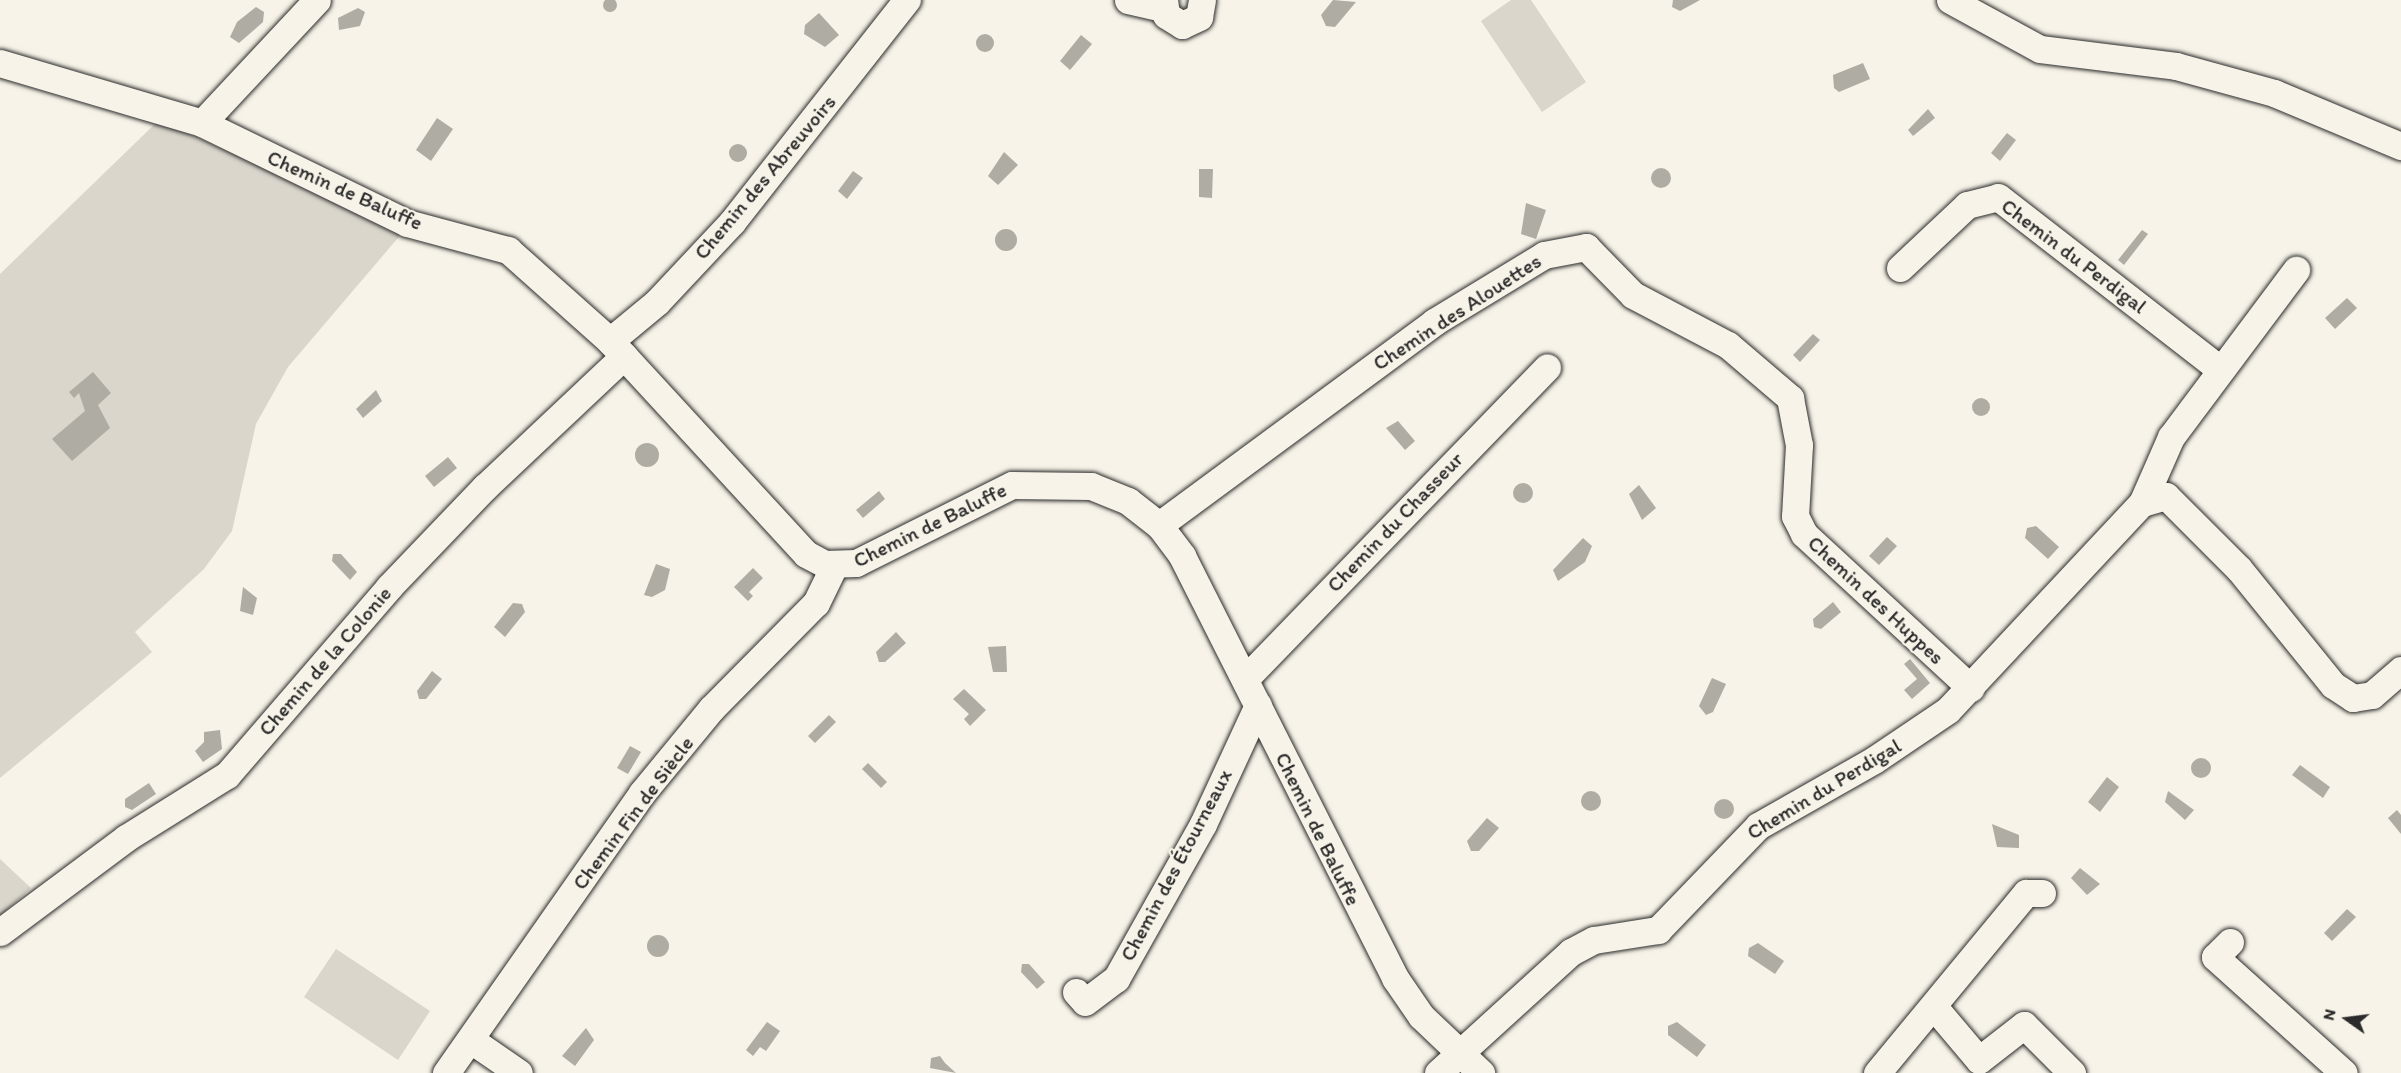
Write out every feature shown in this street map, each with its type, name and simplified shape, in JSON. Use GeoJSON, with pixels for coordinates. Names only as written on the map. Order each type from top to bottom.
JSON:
{"type":"FeatureCollection","features":[{"type":"Feature","properties":{"kind":"street"},"geometry":{"type":"LineString","coordinates":[[202,123],[317,0]]}},
{"type":"Feature","properties":{"kind":"street","name":"Chemin des Abreuvoirs"},"geometry":{"type":"LineString","coordinates":[[617,348],[732,222],[907,0]]}},
{"type":"Feature","properties":{"kind":"street"},"geometry":{"type":"LineString","coordinates":[[1128,0],[1164,4],[1175,23],[1188,24],[1199,17],[1202,0]]}},
{"type":"Feature","properties":{"kind":"street"},"geometry":{"type":"LineString","coordinates":[[1950,0],[2040,50],[2176,66],[2274,93],[2396,134]]}},
{"type":"Feature","properties":{"kind":"street","name":"Chemin de Baluffe"},"geometry":{"type":"LineString","coordinates":[[0,63],[202,123],[407,223],[508,250],[617,348],[806,554],[834,566],[856,563],[1012,485],[1091,486],[1128,501],[1159,525],[1182,556],[1245,678],[1370,937],[1421,1016],[1457,1055],[1481,1073]]}},
{"type":"Feature","properties":{"kind":"street","name":"Chemin du Perdigal"},"geometry":{"type":"LineString","coordinates":[[1900,267],[1967,205],[1998,197],[2220,369]]}},
{"type":"Feature","properties":{"kind":"street","name":"Chemin des Alouettes"},"geometry":{"type":"LineString","coordinates":[[1159,525],[1434,322],[1544,255],[1586,247],[1633,295],[1728,345],[1790,398]]}},
{"type":"Feature","properties":{"kind":"street","name":"Chemin du Perdigal"},"geometry":{"type":"LineString","coordinates":[[1438,1073],[1563,958],[1594,940],[1658,930],[1758,826],[1874,760],[1971,688],[2142,503],[2171,437],[2296,270]]}},
{"type":"Feature","properties":{"kind":"street","name":"Chemin de la Colonie"},"geometry":{"type":"LineString","coordinates":[[0,932],[126,838],[232,770],[389,587],[617,348]]}},
{"type":"Feature","properties":{"kind":"street","name":"Chemin du Chasseur"},"geometry":{"type":"LineString","coordinates":[[1245,678],[1547,367]]}},
{"type":"Feature","properties":{"kind":"street","name":"Chemin des Huppes"},"geometry":{"type":"LineString","coordinates":[[1790,398],[1799,446],[1795,516],[1804,534],[1971,688]]}},
{"type":"Feature","properties":{"kind":"street"},"geometry":{"type":"LineString","coordinates":[[2142,503],[2166,496],[2239,569],[2333,685],[2353,698],[2372,696],[2401,670]]}},
{"type":"Feature","properties":{"kind":"street","name":"Chemin Fin de Siècle"},"geometry":{"type":"LineString","coordinates":[[446,1073],[642,793],[711,709],[816,603],[834,566]]}},
{"type":"Feature","properties":{"kind":"street","name":"Chemin des Étourneaux"},"geometry":{"type":"LineString","coordinates":[[1076,992],[1085,1002],[1116,978],[1203,824],[1258,705]]}},
{"type":"Feature","properties":{"kind":"street"},"geometry":{"type":"LineString","coordinates":[[1877,1073],[1935,1008],[1961,965],[2026,893],[2042,893]]}},
{"type":"Feature","properties":{"kind":"street"},"geometry":{"type":"LineString","coordinates":[[2230,942],[2215,957],[2344,1073]]}},
{"type":"Feature","properties":{"kind":"street"},"geometry":{"type":"LineString","coordinates":[[1935,1008],[1979,1060],[2024,1025],[2072,1073]]}},
{"type":"Feature","properties":{"kind":"street"},"geometry":{"type":"LineString","coordinates":[[471,1040],[519,1073]]}},
{"type":"Feature","properties":{"kind":"shaded area"},"geometry":{"type":"Polygon","coordinates":[[[610,-2],[615,0],[617,5],[615,10],[610,12],[605,10],[603,5],[605,0],[610,-2]]]}},
{"type":"Feature","properties":{"kind":"shaded area"},"geometry":{"type":"Polygon","coordinates":[[[1333,0],[1356,2],[1335,27],[1326,26],[1321,15],[1333,0]]]}},
{"type":"Feature","properties":{"kind":"shaded area"},"geometry":{"type":"Polygon","coordinates":[[[1511,0],[1531,0],[1586,82],[1542,112],[1481,21],[1511,0]]]}},
{"type":"Feature","properties":{"kind":"shaded area"},"geometry":{"type":"Polygon","coordinates":[[[1673,0],[1700,0],[1680,11],[1672,7],[1673,0]]]}},
{"type":"Feature","properties":{"kind":"shaded area"},"geometry":{"type":"Polygon","coordinates":[[[256,7],[264,12],[263,22],[239,43],[230,37],[237,22],[256,7]]]}},
{"type":"Feature","properties":{"kind":"shaded area"},"geometry":{"type":"Polygon","coordinates":[[[358,8],[365,12],[360,26],[339,30],[338,18],[358,8]]]}},
{"type":"Feature","properties":{"kind":"shaded area"},"geometry":{"type":"Polygon","coordinates":[[[819,13],[839,35],[825,47],[804,34],[805,25],[819,13]]]}},
{"type":"Feature","properties":{"kind":"shaded area"},"geometry":{"type":"Polygon","coordinates":[[[981,34],[989,34],[994,39],[992,50],[981,52],[976,47],[976,39],[981,34]]]}},
{"type":"Feature","properties":{"kind":"shaded area"},"geometry":{"type":"Polygon","coordinates":[[[1081,35],[1092,44],[1070,70],[1060,61],[1081,35]]]}},
{"type":"Feature","properties":{"kind":"shaded area"},"geometry":{"type":"Polygon","coordinates":[[[1863,63],[1870,79],[1839,92],[1834,88],[1833,75],[1863,63]]]}},
{"type":"Feature","properties":{"kind":"shaded area"},"geometry":{"type":"Polygon","coordinates":[[[1928,109],[1935,118],[1913,136],[1908,130],[1928,109]]]}},
{"type":"Feature","properties":{"kind":"shaded area"},"geometry":{"type":"Polygon","coordinates":[[[437,118],[453,129],[431,161],[416,150],[437,118]]]}},
{"type":"Feature","properties":{"kind":"shaded area"},"geometry":{"type":"Polygon","coordinates":[[[159,120],[403,232],[288,367],[256,424],[232,531],[204,569],[135,632],[152,652],[0,778],[0,274],[159,120]]]}},
{"type":"Feature","properties":{"kind":"shaded area"},"geometry":{"type":"Polygon","coordinates":[[[2007,133],[2016,140],[2000,161],[1991,153],[2007,133]]]}},
{"type":"Feature","properties":{"kind":"shaded area"},"geometry":{"type":"Polygon","coordinates":[[[734,144],[742,144],[747,149],[745,160],[734,162],[729,157],[729,149],[734,144]]]}},
{"type":"Feature","properties":{"kind":"shaded area"},"geometry":{"type":"Polygon","coordinates":[[[1004,152],[1018,165],[998,185],[988,176],[1004,152]]]}},
{"type":"Feature","properties":{"kind":"shaded area"},"geometry":{"type":"Polygon","coordinates":[[[1661,168],[1668,171],[1671,178],[1668,185],[1661,188],[1654,185],[1651,178],[1654,171],[1661,168]]]}},
{"type":"Feature","properties":{"kind":"shaded area"},"geometry":{"type":"Polygon","coordinates":[[[1199,169],[1213,169],[1212,198],[1199,197],[1199,169]]]}},
{"type":"Feature","properties":{"kind":"shaded area"},"geometry":{"type":"Polygon","coordinates":[[[853,171],[863,178],[847,199],[838,191],[853,171]]]}},
{"type":"Feature","properties":{"kind":"shaded area"},"geometry":{"type":"Polygon","coordinates":[[[1526,203],[1546,210],[1536,239],[1521,234],[1526,203]]]}},
{"type":"Feature","properties":{"kind":"shaded area"},"geometry":{"type":"Polygon","coordinates":[[[1006,229],[1014,232],[1017,240],[1014,248],[1006,251],[998,248],[995,240],[998,232],[1006,229]]]}},
{"type":"Feature","properties":{"kind":"shaded area"},"geometry":{"type":"Polygon","coordinates":[[[2142,230],[2148,234],[2124,265],[2118,260],[2142,230]]]}},
{"type":"Feature","properties":{"kind":"shaded area"},"geometry":{"type":"Polygon","coordinates":[[[2347,298],[2357,308],[2335,329],[2325,318],[2347,298]]]}},
{"type":"Feature","properties":{"kind":"shaded area"},"geometry":{"type":"Polygon","coordinates":[[[1813,334],[1820,340],[1800,362],[1793,355],[1813,334]]]}},
{"type":"Feature","properties":{"kind":"shaded area"},"geometry":{"type":"Polygon","coordinates":[[[93,372],[111,393],[98,405],[110,428],[72,461],[52,439],[85,411],[79,393],[74,398],[69,392],[93,372]]]}},
{"type":"Feature","properties":{"kind":"shaded area"},"geometry":{"type":"Polygon","coordinates":[[[376,390],[382,401],[363,418],[356,409],[376,390]]]}},
{"type":"Feature","properties":{"kind":"shaded area"},"geometry":{"type":"Polygon","coordinates":[[[1977,398],[1985,398],[1990,403],[1988,414],[1977,416],[1972,411],[1972,403],[1977,398]]]}},
{"type":"Feature","properties":{"kind":"shaded area"},"geometry":{"type":"Polygon","coordinates":[[[1398,421],[1415,441],[1405,450],[1386,428],[1398,421]]]}},
{"type":"Feature","properties":{"kind":"shaded area"},"geometry":{"type":"Polygon","coordinates":[[[647,443],[655,447],[659,455],[655,463],[647,467],[639,463],[635,455],[639,447],[647,443]]]}},
{"type":"Feature","properties":{"kind":"shaded area"},"geometry":{"type":"Polygon","coordinates":[[[448,457],[457,468],[434,487],[425,476],[448,457]]]}},
{"type":"Feature","properties":{"kind":"shaded area"},"geometry":{"type":"Polygon","coordinates":[[[1523,483],[1530,486],[1533,493],[1530,500],[1523,503],[1516,500],[1513,493],[1516,486],[1523,483]]]}},
{"type":"Feature","properties":{"kind":"shaded area"},"geometry":{"type":"Polygon","coordinates":[[[1639,485],[1656,508],[1642,520],[1629,494],[1639,485]]]}},
{"type":"Feature","properties":{"kind":"shaded area"},"geometry":{"type":"Polygon","coordinates":[[[879,491],[885,499],[863,518],[856,510],[879,491]]]}},
{"type":"Feature","properties":{"kind":"shaded area"},"geometry":{"type":"Polygon","coordinates":[[[2036,526],[2059,547],[2048,559],[2025,538],[2027,528],[2036,526]]]}},
{"type":"Feature","properties":{"kind":"shaded area"},"geometry":{"type":"Polygon","coordinates":[[[1887,537],[1897,546],[1879,565],[1869,556],[1887,537]]]}},
{"type":"Feature","properties":{"kind":"shaded area"},"geometry":{"type":"Polygon","coordinates":[[[1583,538],[1592,546],[1585,562],[1558,581],[1553,570],[1583,538]]]}},
{"type":"Feature","properties":{"kind":"shaded area"},"geometry":{"type":"Polygon","coordinates":[[[333,554],[341,554],[357,572],[350,580],[332,561],[333,554]]]}},
{"type":"Feature","properties":{"kind":"shaded area"},"geometry":{"type":"Polygon","coordinates":[[[656,564],[670,569],[665,590],[652,597],[644,595],[656,564]]]}},
{"type":"Feature","properties":{"kind":"shaded area"},"geometry":{"type":"Polygon","coordinates":[[[753,568],[763,578],[749,592],[753,596],[748,601],[734,587],[753,568]]]}},
{"type":"Feature","properties":{"kind":"shaded area"},"geometry":{"type":"Polygon","coordinates":[[[243,587],[257,598],[253,615],[240,611],[243,587]]]}},
{"type":"Feature","properties":{"kind":"shaded area"},"geometry":{"type":"Polygon","coordinates":[[[1833,602],[1841,612],[1821,629],[1814,627],[1813,619],[1833,602]]]}},
{"type":"Feature","properties":{"kind":"shaded area"},"geometry":{"type":"Polygon","coordinates":[[[513,603],[522,604],[525,612],[505,637],[494,627],[513,603]]]}},
{"type":"Feature","properties":{"kind":"shaded area"},"geometry":{"type":"Polygon","coordinates":[[[896,632],[906,643],[885,662],[879,662],[876,652],[896,632]]]}},
{"type":"Feature","properties":{"kind":"shaded area"},"geometry":{"type":"Polygon","coordinates":[[[1006,646],[1007,672],[993,672],[988,647],[1006,646]]]}},
{"type":"Feature","properties":{"kind":"shaded area"},"geometry":{"type":"Polygon","coordinates":[[[1910,659],[1930,683],[1912,699],[1904,690],[1917,679],[1904,664],[1910,659]]]}},
{"type":"Feature","properties":{"kind":"shaded area"},"geometry":{"type":"Polygon","coordinates":[[[432,671],[442,679],[426,699],[419,699],[417,691],[432,671]]]}},
{"type":"Feature","properties":{"kind":"shaded area"},"geometry":{"type":"Polygon","coordinates":[[[1712,678],[1726,684],[1713,712],[1706,715],[1699,706],[1712,678]]]}},
{"type":"Feature","properties":{"kind":"shaded area"},"geometry":{"type":"Polygon","coordinates":[[[964,689],[986,710],[970,726],[964,719],[969,714],[953,699],[964,689]]]}},
{"type":"Feature","properties":{"kind":"shaded area"},"geometry":{"type":"Polygon","coordinates":[[[829,715],[836,722],[815,743],[808,736],[829,715]]]}},
{"type":"Feature","properties":{"kind":"shaded area"},"geometry":{"type":"Polygon","coordinates":[[[220,730],[222,749],[203,762],[195,751],[204,742],[204,732],[220,730]]]}},
{"type":"Feature","properties":{"kind":"shaded area"},"geometry":{"type":"Polygon","coordinates":[[[630,746],[641,752],[628,774],[617,768],[630,746]]]}},
{"type":"Feature","properties":{"kind":"shaded area"},"geometry":{"type":"Polygon","coordinates":[[[2201,758],[2208,761],[2211,768],[2208,775],[2201,778],[2194,775],[2191,768],[2194,761],[2201,758]]]}},
{"type":"Feature","properties":{"kind":"shaded area"},"geometry":{"type":"Polygon","coordinates":[[[868,763],[887,782],[881,788],[862,769],[868,763]]]}},
{"type":"Feature","properties":{"kind":"shaded area"},"geometry":{"type":"Polygon","coordinates":[[[2300,765],[2330,787],[2323,798],[2292,775],[2300,765]]]}},
{"type":"Feature","properties":{"kind":"shaded area"},"geometry":{"type":"Polygon","coordinates":[[[2107,777],[2119,787],[2100,812],[2088,802],[2107,777]]]}},
{"type":"Feature","properties":{"kind":"shaded area"},"geometry":{"type":"Polygon","coordinates":[[[149,783],[156,794],[132,810],[125,807],[125,799],[149,783]]]}},
{"type":"Feature","properties":{"kind":"shaded area"},"geometry":{"type":"Polygon","coordinates":[[[1591,791],[1598,794],[1601,801],[1598,808],[1591,811],[1584,808],[1581,801],[1584,794],[1591,791]]]}},
{"type":"Feature","properties":{"kind":"shaded area"},"geometry":{"type":"Polygon","coordinates":[[[2168,791],[2194,810],[2185,820],[2165,802],[2168,791]]]}},
{"type":"Feature","properties":{"kind":"shaded area"},"geometry":{"type":"Polygon","coordinates":[[[1724,799],[1731,802],[1734,809],[1731,816],[1724,819],[1717,816],[1714,809],[1717,802],[1724,799]]]}},
{"type":"Feature","properties":{"kind":"shaded area"},"geometry":{"type":"Polygon","coordinates":[[[2397,810],[2401,815],[2401,834],[2388,818],[2397,810]]]}},
{"type":"Feature","properties":{"kind":"shaded area"},"geometry":{"type":"Polygon","coordinates":[[[1487,818],[1499,828],[1479,851],[1471,851],[1467,841],[1487,818]]]}},
{"type":"Feature","properties":{"kind":"shaded area"},"geometry":{"type":"Polygon","coordinates":[[[1992,824],[2019,835],[2019,848],[1997,847],[1992,824]]]}},
{"type":"Feature","properties":{"kind":"shaded area"},"geometry":{"type":"Polygon","coordinates":[[[0,859],[31,888],[0,916],[0,859]]]}},
{"type":"Feature","properties":{"kind":"shaded area"},"geometry":{"type":"Polygon","coordinates":[[[2080,868],[2100,884],[2087,895],[2071,878],[2080,868]]]}},
{"type":"Feature","properties":{"kind":"shaded area"},"geometry":{"type":"Polygon","coordinates":[[[2347,909],[2356,917],[2332,941],[2324,933],[2347,909]]]}},
{"type":"Feature","properties":{"kind":"shaded area"},"geometry":{"type":"Polygon","coordinates":[[[658,935],[666,938],[669,946],[666,954],[658,957],[650,954],[647,946],[650,938],[658,935]]]}},
{"type":"Feature","properties":{"kind":"shaded area"},"geometry":{"type":"Polygon","coordinates":[[[1758,943],[1784,961],[1775,974],[1748,956],[1749,948],[1758,943]]]}},
{"type":"Feature","properties":{"kind":"shaded area"},"geometry":{"type":"Polygon","coordinates":[[[336,949],[430,1011],[398,1060],[304,997],[336,949]]]}},
{"type":"Feature","properties":{"kind":"shaded area"},"geometry":{"type":"Polygon","coordinates":[[[1022,964],[1029,964],[1045,982],[1037,989],[1021,972],[1022,964]]]}},
{"type":"Feature","properties":{"kind":"shaded area"},"geometry":{"type":"Polygon","coordinates":[[[767,1022],[780,1031],[766,1051],[760,1047],[753,1056],[746,1050],[767,1022]]]}},
{"type":"Feature","properties":{"kind":"shaded area"},"geometry":{"type":"Polygon","coordinates":[[[1677,1022],[1706,1045],[1697,1057],[1668,1035],[1668,1026],[1677,1022]]]}},
{"type":"Feature","properties":{"kind":"shaded area"},"geometry":{"type":"Polygon","coordinates":[[[586,1028],[594,1040],[575,1066],[562,1056],[586,1028]]]}},
{"type":"Feature","properties":{"kind":"shaded area"},"geometry":{"type":"Polygon","coordinates":[[[940,1056],[956,1073],[930,1068],[931,1058],[940,1056]]]}}]}
